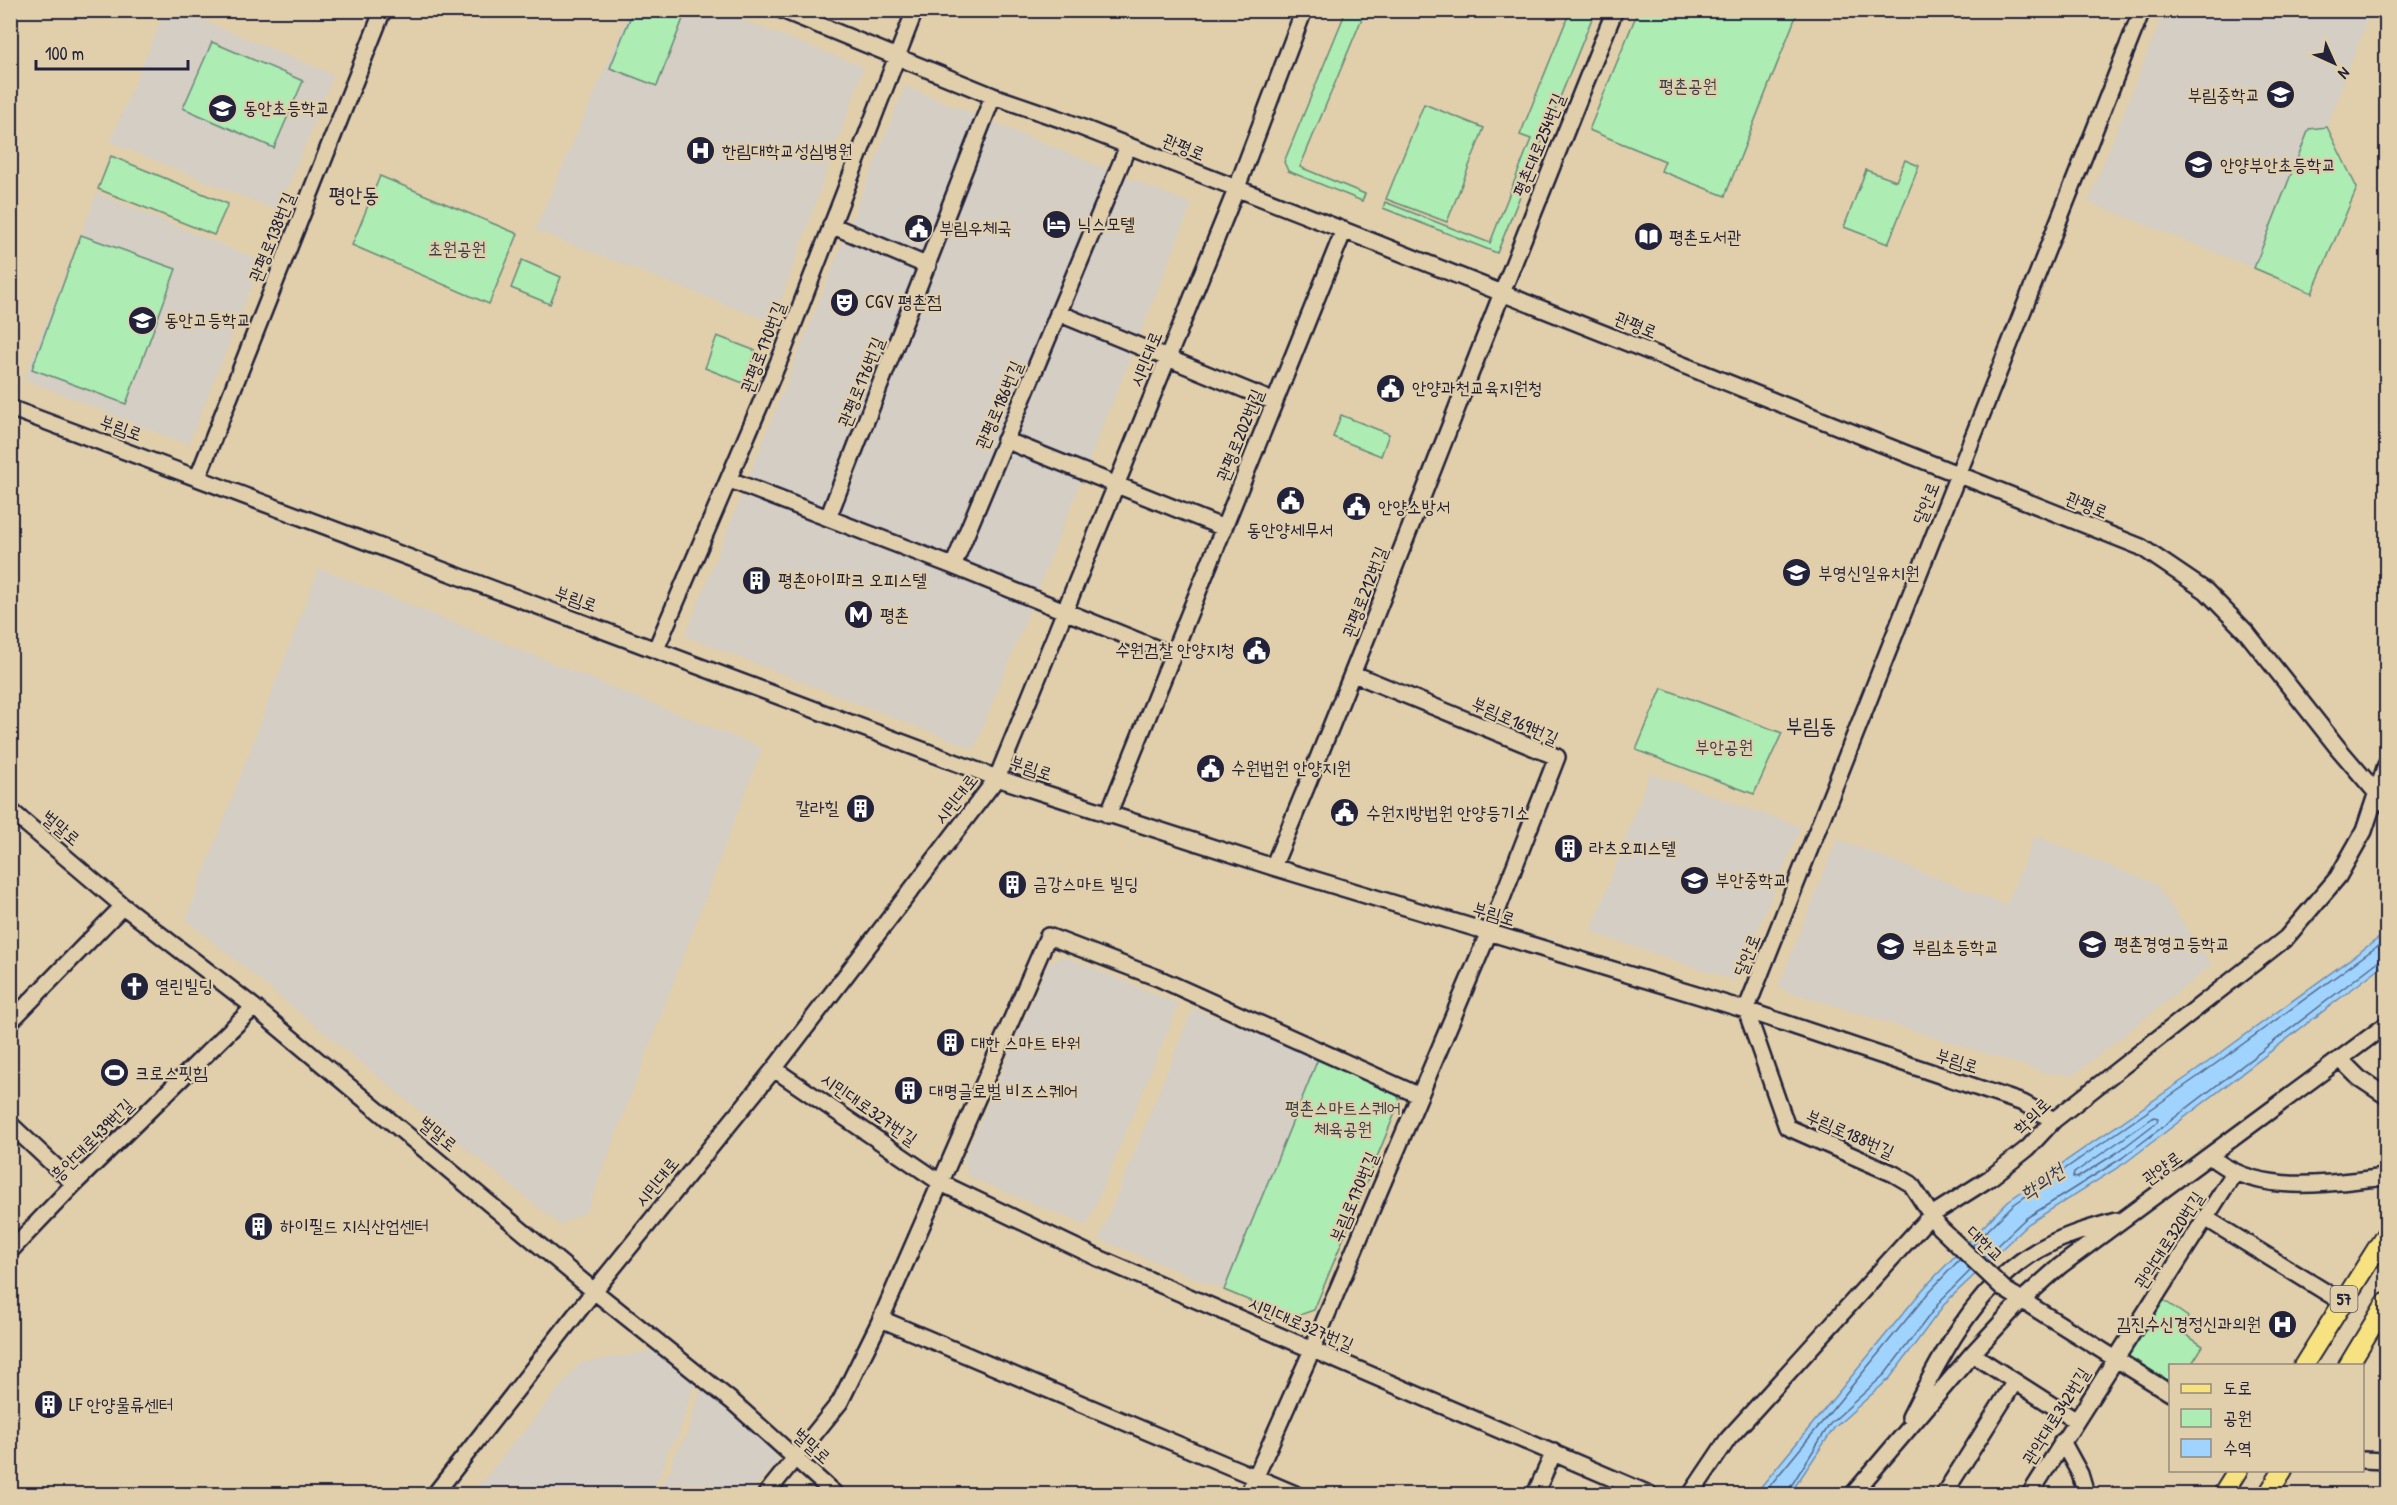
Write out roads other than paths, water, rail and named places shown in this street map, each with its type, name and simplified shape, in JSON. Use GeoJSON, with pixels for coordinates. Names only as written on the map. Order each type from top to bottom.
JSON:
{"type":"FeatureCollection","features":[{"type":"Feature","properties":{"kind":"main road","name":"57"},"geometry":{"type":"LineString","coordinates":[[2304,1364],[2386,1234]]}},
{"type":"Feature","properties":{"kind":"main road","name":"57"},"geometry":{"type":"LineString","coordinates":[[2349,1364],[2386,1303]]}},
{"type":"Feature","properties":{"kind":"main road"},"geometry":{"type":"LineString","coordinates":[[2223,1494],[2237,1472]]}},
{"type":"Feature","properties":{"kind":"main road"},"geometry":{"type":"LineString","coordinates":[[2268,1494],[2282,1472]]}},
{"type":"Feature","properties":{"kind":"street","name":"관평로138번길"},"geometry":{"type":"LineString","coordinates":[[198,477],[383,10]]}},
{"type":"Feature","properties":{"kind":"street","name":"관평로"},"geometry":{"type":"LineString","coordinates":[[782,10],[993,96],[1344,230],[1502,295],[2141,547],[2206,591],[2247,633],[2338,748],[2382,798]]}},
{"type":"Feature","properties":{"kind":"street","name":"관평로170번길"},"geometry":{"type":"LineString","coordinates":[[656,649],[784,349],[915,10]]}},
{"type":"Feature","properties":{"kind":"street","name":"시민대로"},"geometry":{"type":"LineString","coordinates":[[435,1494],[594,1291],[774,1069],[997,778],[1236,190],[1304,10]]}},
{"type":"Feature","properties":{"kind":"street","name":"평촌대로254번길"},"geometry":{"type":"LineString","coordinates":[[1502,295],[1615,10]]}},
{"type":"Feature","properties":{"kind":"street","name":"달안로"},"geometry":{"type":"LineString","coordinates":[[1746,1010],[2142,10]]}},
{"type":"Feature","properties":{"kind":"street","name":"관평로176번길"},"geometry":{"type":"LineString","coordinates":[[828,518],[993,96]]}},
{"type":"Feature","properties":{"kind":"street","name":"관평로186번길"},"geometry":{"type":"LineString","coordinates":[[953,567],[1128,146]]}},
{"type":"Feature","properties":{"kind":"street"},"geometry":{"type":"LineString","coordinates":[[831,225],[928,266]]}},
{"type":"Feature","properties":{"kind":"street","name":"관평로202번길"},"geometry":{"type":"LineString","coordinates":[[1108,815],[1344,230]]}},
{"type":"Feature","properties":{"kind":"street","name":"관평로212번길"},"geometry":{"type":"LineString","coordinates":[[1273,867],[1354,674],[1502,295]]}},
{"type":"Feature","properties":{"kind":"street"},"geometry":{"type":"LineString","coordinates":[[1058,313],[1275,402]]}},
{"type":"Feature","properties":{"kind":"street","name":"부림로"},"geometry":{"type":"LineString","coordinates":[[10,408],[997,778],[1273,867],[1746,1010],[2023,1103],[2054,1120]]}},
{"type":"Feature","properties":{"kind":"street"},"geometry":{"type":"LineString","coordinates":[[1005,441],[1224,528]]}},
{"type":"Feature","properties":{"kind":"street"},"geometry":{"type":"LineString","coordinates":[[730,480],[1173,655]]}},
{"type":"Feature","properties":{"kind":"street","name":"부림로169번길"},"geometry":{"type":"LineString","coordinates":[[1354,674],[1557,757],[1489,932]]}},
{"type":"Feature","properties":{"kind":"street","name":"학의로"},"geometry":{"type":"LineString","coordinates":[[1691,1494],[1728,1439],[1934,1221],[2028,1148],[2054,1120],[2286,938],[2338,877],[2382,798],[2386,765]]}},
{"type":"Feature","properties":{"kind":"street","name":"벌말로"},"geometry":{"type":"LineString","coordinates":[[10,810],[123,906],[254,1007],[797,1457],[835,1494]]}},
{"type":"Feature","properties":{"kind":"street"},"geometry":{"type":"LineString","coordinates":[[10,1022],[123,906]]}},
{"type":"Feature","properties":{"kind":"street","name":"부림로170번길"},"geometry":{"type":"LineString","coordinates":[[1248,1494],[1312,1350],[1418,1095],[1489,932]]}},
{"type":"Feature","properties":{"kind":"street"},"geometry":{"type":"LineString","coordinates":[[766,1494],[840,1402],[881,1319],[1048,936],[1158,978],[1418,1095]]}},
{"type":"Feature","properties":{"kind":"street","name":"흥안대로439번길"},"geometry":{"type":"LineString","coordinates":[[10,1251],[254,1007]]}},
{"type":"Feature","properties":{"kind":"street","name":"부림로188번길"},"geometry":{"type":"LineString","coordinates":[[1746,1010],[1787,1127],[1894,1174],[1911,1184],[1934,1221]]}},
{"type":"Feature","properties":{"kind":"street","name":"관양로"},"geometry":{"type":"LineString","coordinates":[[1853,1494],[1972,1354],[2023,1299],[2060,1266],[2341,1060],[2385,1025]]}},
{"type":"Feature","properties":{"kind":"street"},"geometry":{"type":"LineString","coordinates":[[2341,1060],[2359,1078],[2386,1096]]}},
{"type":"Feature","properties":{"kind":"street","name":"시민대로327번길"},"geometry":{"type":"LineString","coordinates":[[774,1069],[941,1183],[1096,1257],[1649,1494]]}},
{"type":"Feature","properties":{"kind":"street"},"geometry":{"type":"LineString","coordinates":[[10,1124],[74,1185]]}},
{"type":"Feature","properties":{"kind":"street"},"geometry":{"type":"LineString","coordinates":[[2210,1156],[2234,1173],[2259,1182],[2301,1184],[2386,1177]]}},
{"type":"Feature","properties":{"kind":"street","name":"관악대로320번길"},"geometry":{"type":"LineString","coordinates":[[2116,1358],[2234,1173]]}},
{"type":"Feature","properties":{"kind":"street"},"geometry":{"type":"LineString","coordinates":[[1898,1440],[1941,1360],[1983,1294],[2031,1254],[2082,1230],[2125,1219]]}},
{"type":"Feature","properties":{"kind":"street"},"geometry":{"type":"LineString","coordinates":[[2206,1219],[2342,1302]]}},
{"type":"Feature","properties":{"kind":"street","name":"대한교"},"geometry":{"type":"LineString","coordinates":[[1934,1221],[2004,1289],[2023,1299]]}},
{"type":"Feature","properties":{"kind":"street","name":"관악대로342번길"},"geometry":{"type":"LineString","coordinates":[[2023,1299],[2169,1392]]}},
{"type":"Feature","properties":{"kind":"street"},"geometry":{"type":"LineString","coordinates":[[881,1319],[1295,1494]]}},
{"type":"Feature","properties":{"kind":"street"},"geometry":{"type":"LineString","coordinates":[[1972,1354],[2075,1420]]}},
{"type":"Feature","properties":{"kind":"street","name":"관악대로342번길"},"geometry":{"type":"LineString","coordinates":[[2030,1494],[2116,1358]]}},
{"type":"Feature","properties":{"kind":"street"},"geometry":{"type":"LineString","coordinates":[[1944,1494],[2014,1383]]}},
{"type":"Feature","properties":{"kind":"street"},"geometry":{"type":"LineString","coordinates":[[2062,1441],[2080,1474],[2086,1494]]}},
{"type":"Feature","properties":{"kind":"street"},"geometry":{"type":"LineString","coordinates":[[1535,1494],[1554,1452]]}},
{"type":"Feature","properties":{"kind":"street"},"geometry":{"type":"LineString","coordinates":[[2364,1460],[2386,1461]]}},
{"type":"Feature","properties":{"kind":"water","name":"학의천"},"geometry":{"type":"Polygon","coordinates":[[[2386,930],[2386,963],[2125,1163],[2028,1224],[1946,1302],[1890,1378],[1834,1428],[1790,1494],[1755,1494],[1924,1288],[2008,1201],[2193,1073],[2383,935],[2386,930]]]}},
{"type":"Feature","properties":{"kind":"place","name":"부림중학교"},"geometry":{"type":"Point","coordinates":[2281,95]}},
{"type":"Feature","properties":{"kind":"place","name":"동안초등학교"},"geometry":{"type":"Point","coordinates":[222,108]}},
{"type":"Feature","properties":{"kind":"place","name":"한림대학교성심병원"},"geometry":{"type":"Point","coordinates":[701,151]}},
{"type":"Feature","properties":{"kind":"place","name":"안양부안초등학교"},"geometry":{"type":"Point","coordinates":[2199,165]}},
{"type":"Feature","properties":{"kind":"place","name":"닉스모텔"},"geometry":{"type":"Point","coordinates":[1056,224]}},
{"type":"Feature","properties":{"kind":"place","name":"부림우체국"},"geometry":{"type":"Point","coordinates":[918,228]}},
{"type":"Feature","properties":{"kind":"place","name":"평촌도서관"},"geometry":{"type":"Point","coordinates":[1648,237]}},
{"type":"Feature","properties":{"kind":"place","name":"CGV 평촌점"},"geometry":{"type":"Point","coordinates":[844,302]}},
{"type":"Feature","properties":{"kind":"place","name":"동안고등학교"},"geometry":{"type":"Point","coordinates":[143,320]}},
{"type":"Feature","properties":{"kind":"place","name":"안양과천교육지원청"},"geometry":{"type":"Point","coordinates":[1391,388]}},
{"type":"Feature","properties":{"kind":"place","name":"동안양세무서"},"geometry":{"type":"Point","coordinates":[1290,501]}},
{"type":"Feature","properties":{"kind":"place","name":"안양소방서"},"geometry":{"type":"Point","coordinates":[1357,507]}},
{"type":"Feature","properties":{"kind":"place","name":"부영신일유치원"},"geometry":{"type":"Point","coordinates":[1797,573]}},
{"type":"Feature","properties":{"kind":"place","name":"평촌아이파크 오피스텔"},"geometry":{"type":"Point","coordinates":[757,580]}},
{"type":"Feature","properties":{"kind":"place","name":"평촌"},"geometry":{"type":"Point","coordinates":[859,615]}},
{"type":"Feature","properties":{"kind":"place","name":"수원검찰 안양지청"},"geometry":{"type":"Point","coordinates":[1256,650]}},
{"type":"Feature","properties":{"kind":"place","name":"수원법원 안양지원"},"geometry":{"type":"Point","coordinates":[1210,768]}},
{"type":"Feature","properties":{"kind":"place","name":"칼라힐"},"geometry":{"type":"Point","coordinates":[860,808]}},
{"type":"Feature","properties":{"kind":"place","name":"수원지방법원 안양등기소"},"geometry":{"type":"Point","coordinates":[1345,813]}},
{"type":"Feature","properties":{"kind":"place","name":"라츠오피스텔"},"geometry":{"type":"Point","coordinates":[1568,848]}},
{"type":"Feature","properties":{"kind":"place","name":"부안중학교"},"geometry":{"type":"Point","coordinates":[1694,880]}},
{"type":"Feature","properties":{"kind":"place","name":"금강스마트 빌딩"},"geometry":{"type":"Point","coordinates":[1012,884]}},
{"type":"Feature","properties":{"kind":"place","name":"평촌경영고등학교"},"geometry":{"type":"Point","coordinates":[2093,944]}},
{"type":"Feature","properties":{"kind":"place","name":"부림초등학교"},"geometry":{"type":"Point","coordinates":[1891,947]}},
{"type":"Feature","properties":{"kind":"place","name":"열린빌딩"},"geometry":{"type":"Point","coordinates":[134,986]}},
{"type":"Feature","properties":{"kind":"place","name":"대한 스마트 타워"},"geometry":{"type":"Point","coordinates":[950,1043]}},
{"type":"Feature","properties":{"kind":"place","name":"크로스핏힘"},"geometry":{"type":"Point","coordinates":[114,1073]}},
{"type":"Feature","properties":{"kind":"place","name":"대명글로벌 비즈스퀘어"},"geometry":{"type":"Point","coordinates":[908,1091]}},
{"type":"Feature","properties":{"kind":"place","name":"하이필드 지식산업센터"},"geometry":{"type":"Point","coordinates":[259,1226]}},
{"type":"Feature","properties":{"kind":"place","name":"김진수신경정신과의원"},"geometry":{"type":"Point","coordinates":[2282,1324]}},
{"type":"Feature","properties":{"kind":"place","name":"LF 안양물류센터"},"geometry":{"type":"Point","coordinates":[48,1405]}},
{"type":"Feature","properties":{"kind":"district","name":"평안동"},"geometry":{"type":"Point","coordinates":[354,195]}},
{"type":"Feature","properties":{"kind":"district","name":"부림동"},"geometry":{"type":"Point","coordinates":[1811,726]}},
{"type":"Feature","properties":{"kind":"park label","name":"평촌공원"},"geometry":{"type":"Point","coordinates":[1688,86]}},
{"type":"Feature","properties":{"kind":"park label","name":"초원공원"},"geometry":{"type":"Point","coordinates":[457,249]}},
{"type":"Feature","properties":{"kind":"park label","name":"부안공원"},"geometry":{"type":"Point","coordinates":[1724,747]}},
{"type":"Feature","properties":{"kind":"park label","name":"평촌스마트스퀘어 체육공원"},"geometry":{"type":"Point","coordinates":[1343,1118]}}]}
